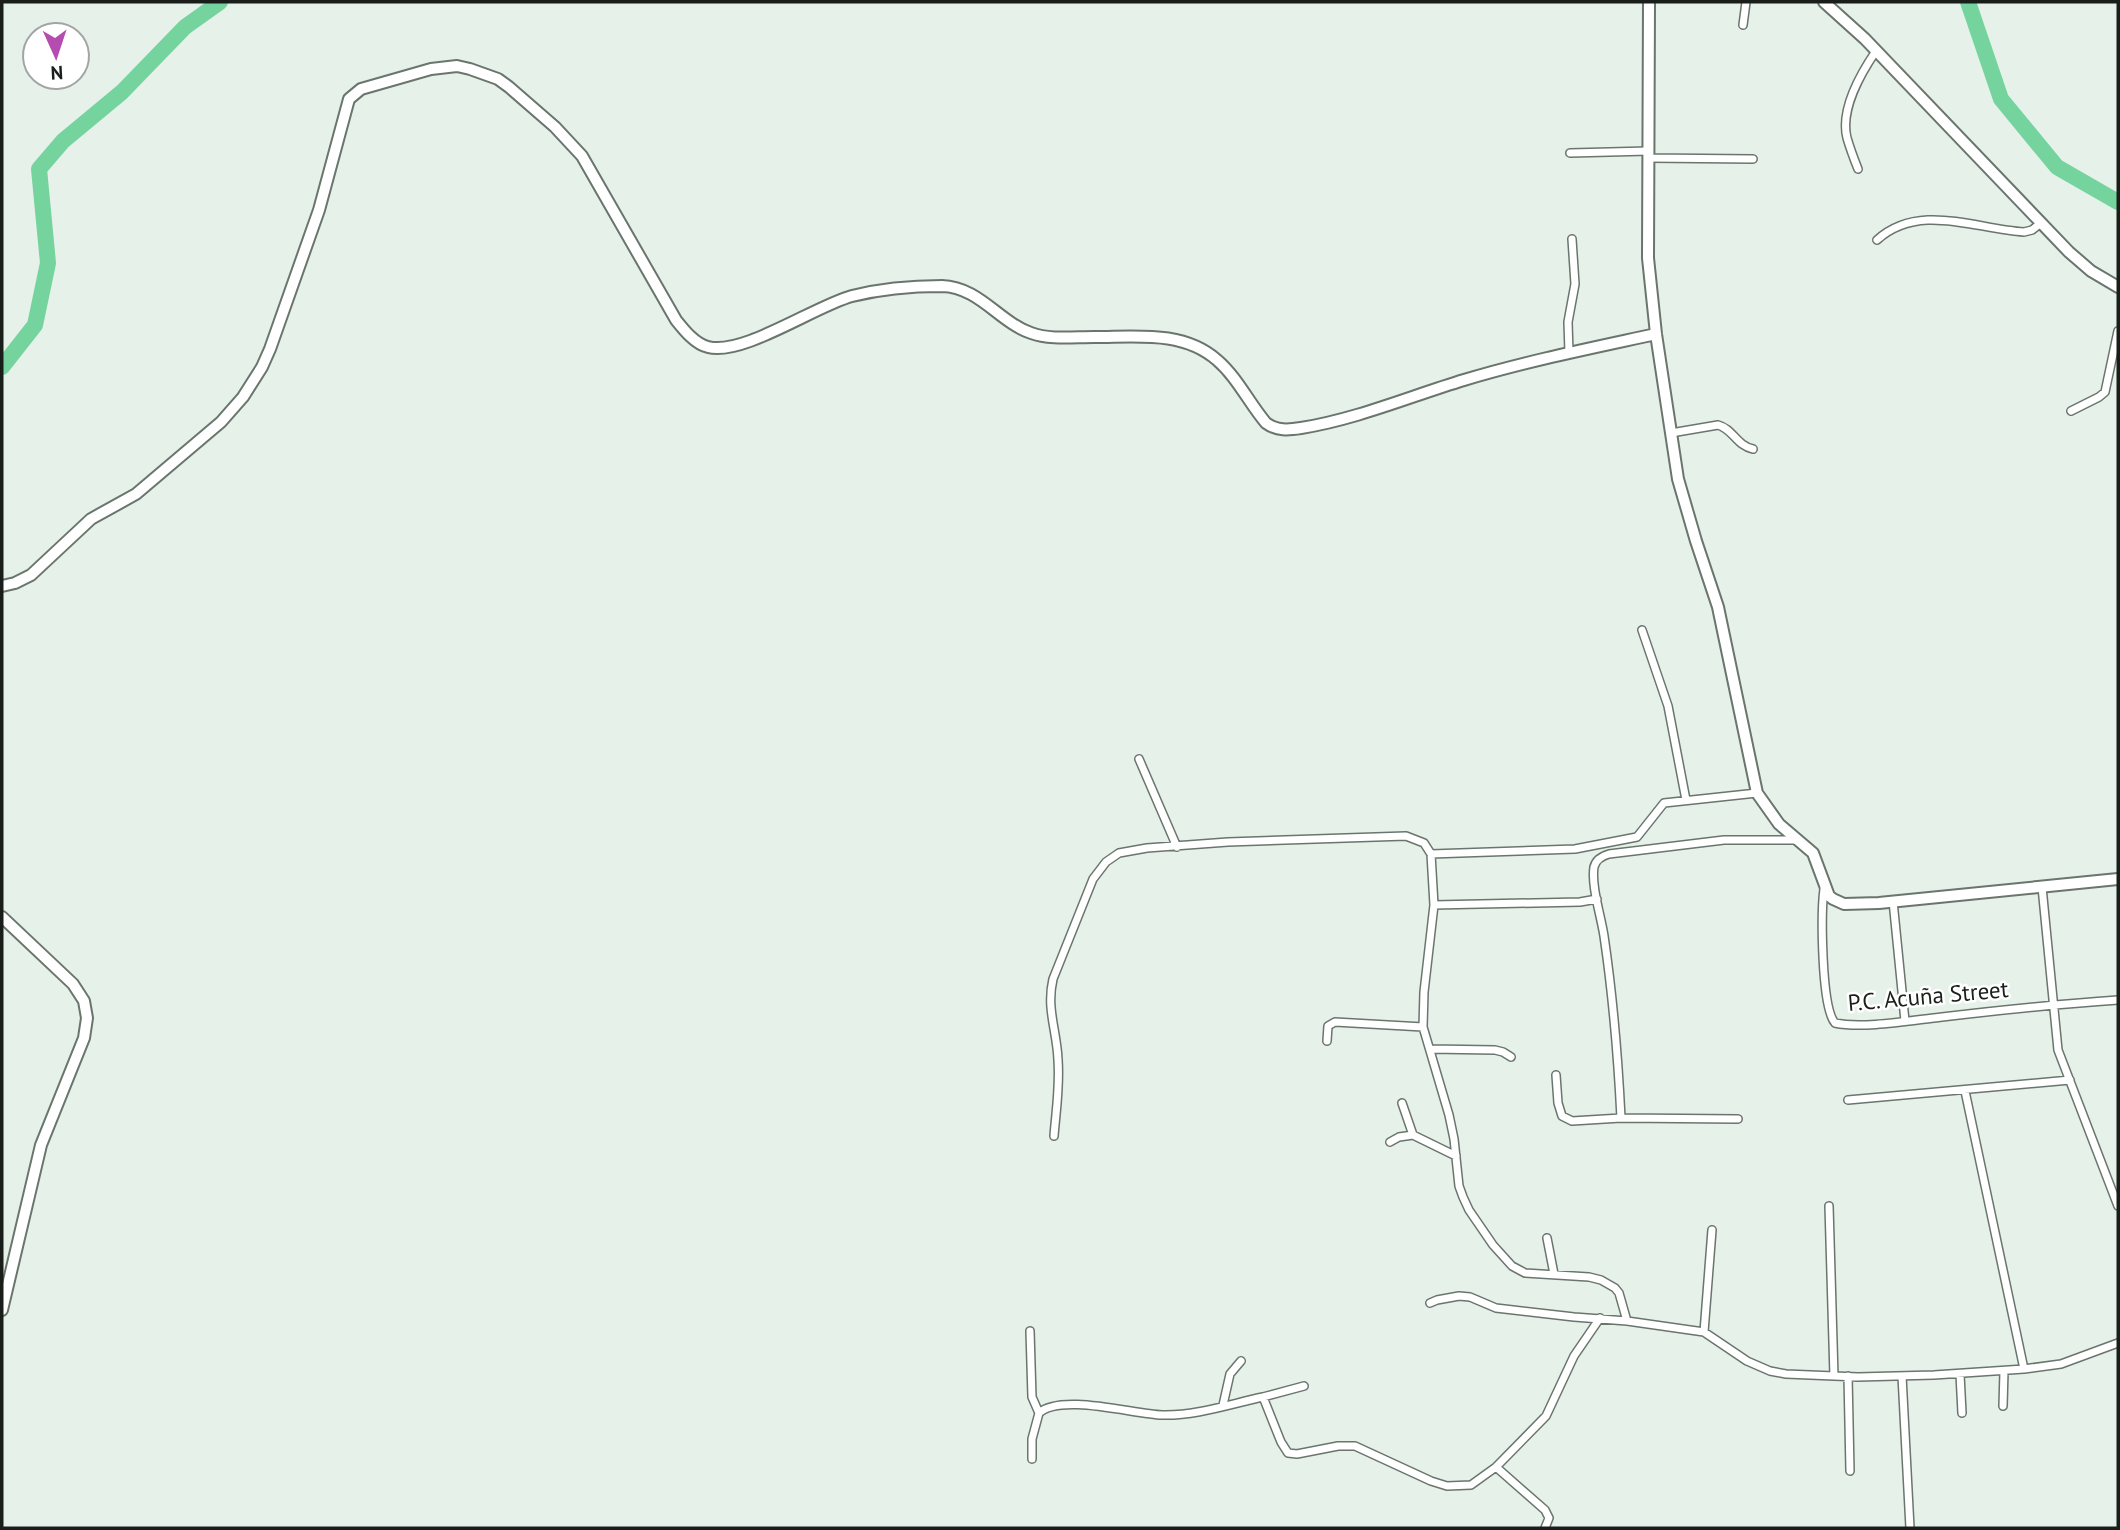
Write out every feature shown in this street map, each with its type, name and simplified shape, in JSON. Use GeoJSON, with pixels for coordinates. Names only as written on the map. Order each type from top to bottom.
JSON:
{"type":"FeatureCollection","features":[{"type":"Feature","properties":{"kind":"street"},"geometry":{"type":"LineString","coordinates":[[1649,2],[1648,258],[1656,334],[1682,495],[1718,607],[1757,793],[1779,824],[1813,853],[1824,888],[1833,900],[1844,904],[2118,879]]}},
{"type":"Feature","properties":{"kind":"street"},"geometry":{"type":"LineString","coordinates":[[1743,24],[1746,2]]}},
{"type":"Feature","properties":{"kind":"street"},"geometry":{"type":"LineString","coordinates":[[1824,2],[1876,51],[2080,263],[2118,287]]}},
{"type":"Feature","properties":{"kind":"street"},"geometry":{"type":"LineString","coordinates":[[1858,169],[1846,125],[1854,89],[1876,51]]}},
{"type":"Feature","properties":{"kind":"street"},"geometry":{"type":"LineString","coordinates":[[2,586],[31,575],[91,519],[136,494],[234,409],[254,381],[270,349],[319,210],[349,99],[361,89],[444,66],[470,69],[498,79],[573,144],[676,320],[696,341],[707,347],[737,345],[852,297],[897,290],[948,287],[977,297],[1033,334],[1058,337],[1159,337],[1191,344],[1217,360],[1266,423],[1272,428],[1287,430],[1322,424],[1465,380],[1569,352],[1656,334]]}},
{"type":"Feature","properties":{"kind":"street"},"geometry":{"type":"LineString","coordinates":[[1570,153],[1753,159]]}},
{"type":"Feature","properties":{"kind":"street"},"geometry":{"type":"LineString","coordinates":[[1877,240],[1895,227],[1929,220],[1962,221],[2024,232],[2041,223]]}},
{"type":"Feature","properties":{"kind":"street"},"geometry":{"type":"LineString","coordinates":[[1569,352],[1567,323],[1575,284],[1572,239]]}},
{"type":"Feature","properties":{"kind":"street"},"geometry":{"type":"LineString","coordinates":[[2071,411],[2105,392],[2118,331]]}},
{"type":"Feature","properties":{"kind":"street"},"geometry":{"type":"LineString","coordinates":[[1671,433],[1718,425],[1724,427],[1743,446],[1753,449]]}},
{"type":"Feature","properties":{"kind":"street"},"geometry":{"type":"LineString","coordinates":[[1642,629],[1668,706],[1686,800]]}},
{"type":"Feature","properties":{"kind":"street"},"geometry":{"type":"LineString","coordinates":[[1139,759],[1177,847]]}},
{"type":"Feature","properties":{"kind":"street"},"geometry":{"type":"LineString","coordinates":[[1431,854],[1575,849],[1633,838],[1643,832],[1664,803],[1757,793]]}},
{"type":"Feature","properties":{"kind":"street"},"geometry":{"type":"LineString","coordinates":[[1054,1136],[1058,1059],[1050,994],[1083,902],[1093,879],[1106,862],[1119,853],[1133,849],[1290,839],[1406,836],[1424,843],[1431,854],[1434,905],[1424,992],[1423,1027],[1448,1115],[1463,1197],[1493,1245],[1512,1266],[1525,1273],[1601,1280],[1615,1288],[1628,1321]]}},
{"type":"Feature","properties":{"kind":"street"},"geometry":{"type":"LineString","coordinates":[[1621,1118],[1618,1051],[1597,899],[1595,863],[1609,854],[1724,840],[1798,840]]}},
{"type":"Feature","properties":{"kind":"street"},"geometry":{"type":"LineString","coordinates":[[2042,887],[2056,1040],[2118,1206]]}},
{"type":"Feature","properties":{"kind":"street","name":"P.C. Acuña Street"},"geometry":{"type":"LineString","coordinates":[[1824,888],[1822,911],[1826,991],[1831,1019],[1835,1023],[1905,1021],[2054,1004],[2118,1000]]}},
{"type":"Feature","properties":{"kind":"street"},"geometry":{"type":"LineString","coordinates":[[1434,905],[1580,902],[1597,899]]}},
{"type":"Feature","properties":{"kind":"street"},"geometry":{"type":"LineString","coordinates":[[1893,901],[1905,1021]]}},
{"type":"Feature","properties":{"kind":"street"},"geometry":{"type":"LineString","coordinates":[[2,917],[73,984],[84,1001],[87,1018],[84,1038],[41,1145],[2,1310]]}},
{"type":"Feature","properties":{"kind":"street"},"geometry":{"type":"LineString","coordinates":[[1327,1041],[1328,1026],[1335,1022],[1423,1027]]}},
{"type":"Feature","properties":{"kind":"street"},"geometry":{"type":"LineString","coordinates":[[1430,1049],[1495,1050],[1511,1057]]}},
{"type":"Feature","properties":{"kind":"street"},"geometry":{"type":"LineString","coordinates":[[1556,1075],[1562,1116],[1572,1121],[1621,1118],[1738,1119]]}},
{"type":"Feature","properties":{"kind":"street"},"geometry":{"type":"LineString","coordinates":[[1848,1100],[2070,1080]]}},
{"type":"Feature","properties":{"kind":"street"},"geometry":{"type":"LineString","coordinates":[[1965,1091],[2024,1370]]}},
{"type":"Feature","properties":{"kind":"street"},"geometry":{"type":"LineString","coordinates":[[1402,1103],[1413,1135]]}},
{"type":"Feature","properties":{"kind":"street"},"geometry":{"type":"LineString","coordinates":[[1390,1142],[1413,1135],[1456,1156]]}},
{"type":"Feature","properties":{"kind":"street"},"geometry":{"type":"LineString","coordinates":[[1829,1206],[1835,1376]]}},
{"type":"Feature","properties":{"kind":"street"},"geometry":{"type":"LineString","coordinates":[[1704,1332],[1712,1230]]}},
{"type":"Feature","properties":{"kind":"street"},"geometry":{"type":"LineString","coordinates":[[1547,1238],[1554,1274]]}},
{"type":"Feature","properties":{"kind":"street"},"geometry":{"type":"LineString","coordinates":[[1430,1303],[1459,1296],[1470,1297],[1496,1308],[1628,1321],[1704,1332],[1747,1361],[1770,1371],[1786,1374],[1848,1377],[2024,1370],[2061,1364],[2118,1343]]}},
{"type":"Feature","properties":{"kind":"street"},"geometry":{"type":"LineString","coordinates":[[1263,1397],[1288,1453],[1355,1446],[1431,1481],[1457,1487],[1471,1485],[1496,1467],[1546,1416],[1574,1356],[1600,1318]]}},
{"type":"Feature","properties":{"kind":"street"},"geometry":{"type":"LineString","coordinates":[[1030,1331],[1032,1396],[1039,1413],[1032,1439],[1032,1459]]}},
{"type":"Feature","properties":{"kind":"street"},"geometry":{"type":"LineString","coordinates":[[1223,1405],[1230,1374],[1241,1361]]}},
{"type":"Feature","properties":{"kind":"street"},"geometry":{"type":"LineString","coordinates":[[2003,1406],[2004,1371]]}},
{"type":"Feature","properties":{"kind":"street"},"geometry":{"type":"LineString","coordinates":[[1960,1374],[1962,1413]]}},
{"type":"Feature","properties":{"kind":"street"},"geometry":{"type":"LineString","coordinates":[[1902,1376],[1910,1528]]}},
{"type":"Feature","properties":{"kind":"street"},"geometry":{"type":"LineString","coordinates":[[1848,1377],[1850,1471]]}},
{"type":"Feature","properties":{"kind":"street"},"geometry":{"type":"LineString","coordinates":[[1039,1413],[1049,1406],[1073,1405],[1161,1415],[1197,1411],[1304,1386]]}},
{"type":"Feature","properties":{"kind":"street"},"geometry":{"type":"LineString","coordinates":[[1496,1467],[1545,1510],[1549,1518],[1545,1528]]}},
{"type":"Feature","properties":{"kind":"waterway"},"geometry":{"type":"LineString","coordinates":[[2,367],[35,325],[48,263],[39,169],[63,141],[122,92],[185,27],[220,2]]}},
{"type":"Feature","properties":{"kind":"waterway"},"geometry":{"type":"LineString","coordinates":[[1968,2],[2001,99],[2057,167],[2118,202]]}}]}
